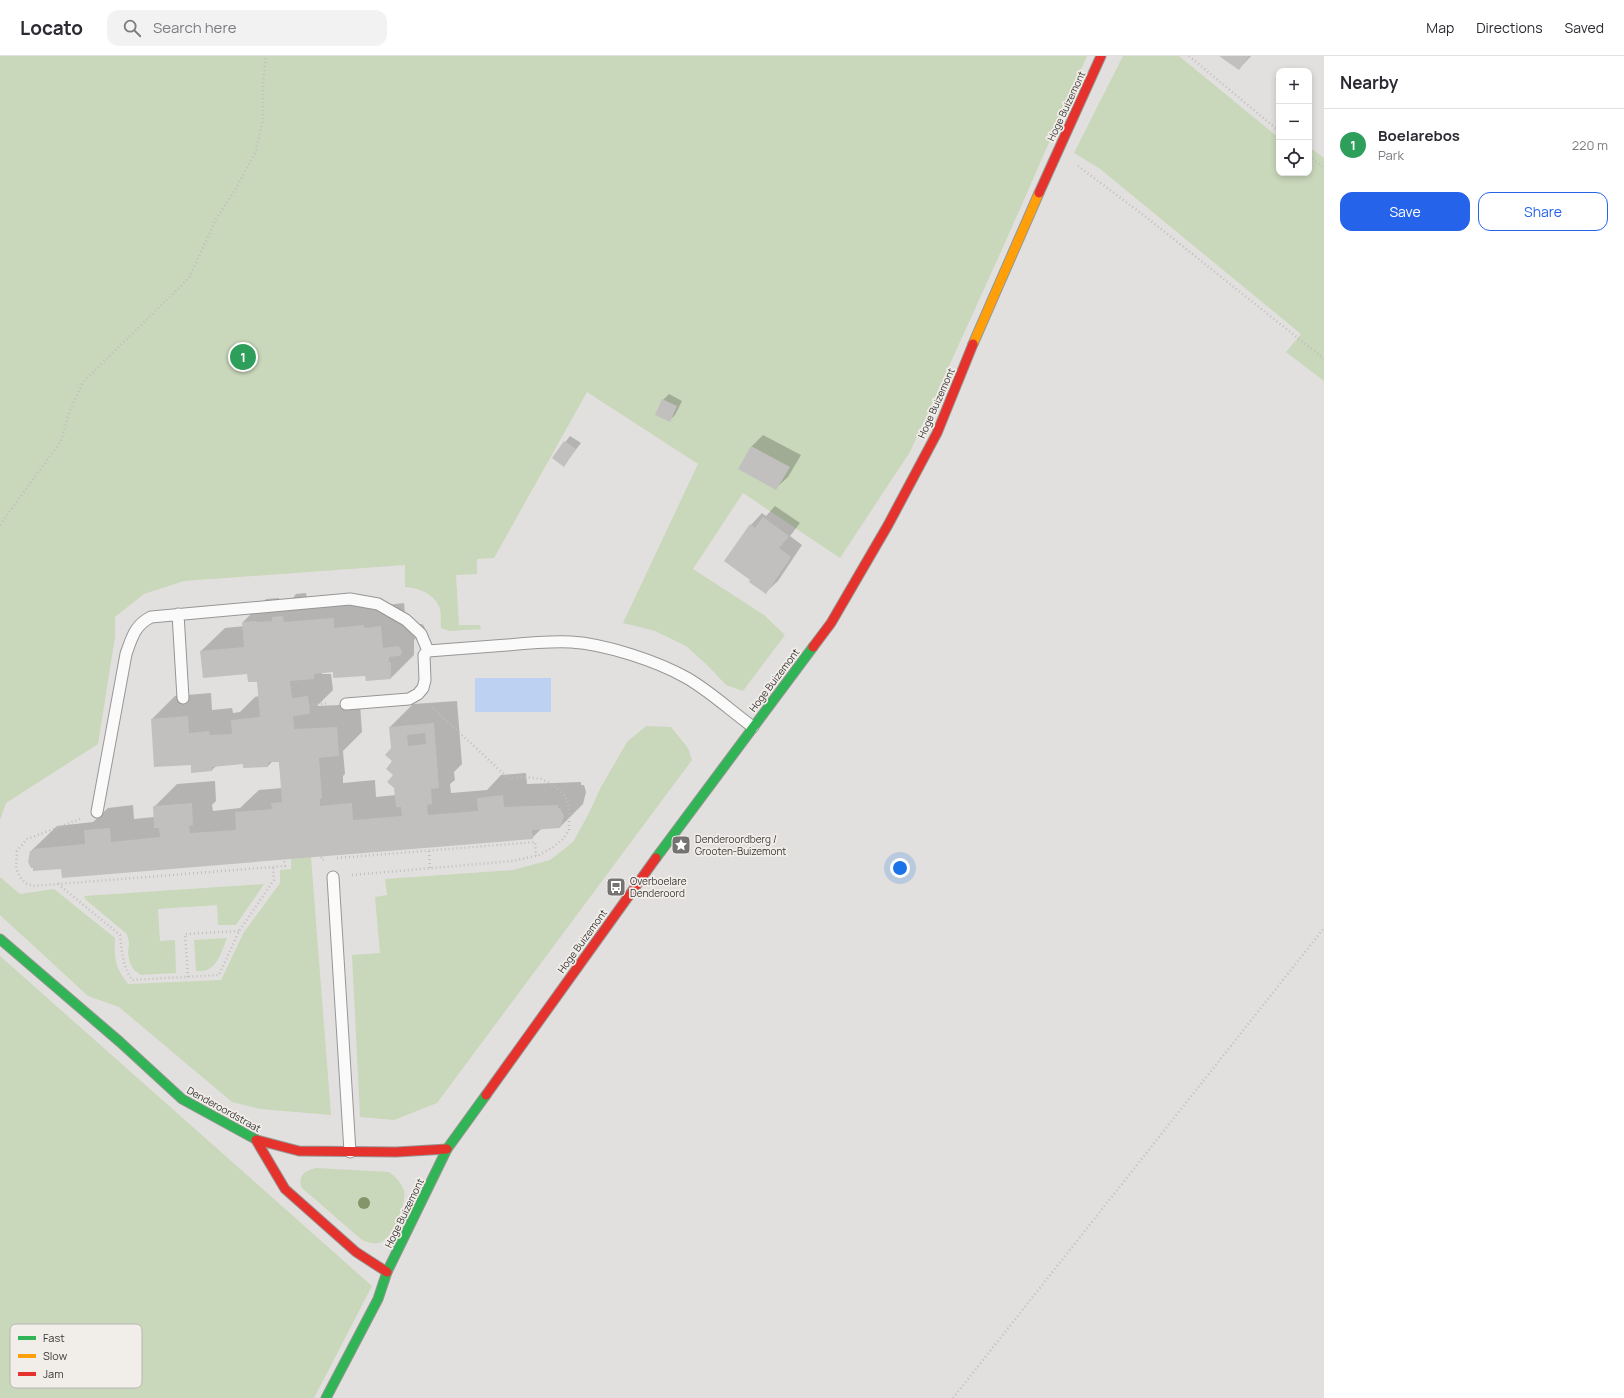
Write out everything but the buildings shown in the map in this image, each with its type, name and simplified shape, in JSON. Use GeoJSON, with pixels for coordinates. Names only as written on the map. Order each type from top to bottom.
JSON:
{"type":"FeatureCollection","features":[{"type":"Feature","properties":{"kind":"street","name":"Hoge Buizemont"},"geometry":{"type":"LineString","coordinates":[[326,1398],[378,1299],[387,1272],[447,1149],[626,898],[830,623],[888,525],[937,433],[974,343],[1055,156],[1101,56]]}},
{"type":"Feature","properties":{"kind":"street","name":"Denderoordstraat"},"geometry":{"type":"LineString","coordinates":[[0,939],[120,1042],[182,1099],[256,1140],[300,1151],[396,1152],[447,1149]]}},
{"type":"Feature","properties":{"kind":"street"},"geometry":{"type":"LineString","coordinates":[[256,1140],[285,1189],[356,1252],[387,1272]]}},
{"type":"Feature","properties":{"kind":"lane"},"geometry":{"type":"LineString","coordinates":[[97,812],[126,654],[131,638],[141,622],[152,617],[178,614],[350,599],[378,604],[406,620],[421,634],[428,651]]}},
{"type":"Feature","properties":{"kind":"lane"},"geometry":{"type":"LineString","coordinates":[[178,614],[183,698]]}},
{"type":"Feature","properties":{"kind":"lane"},"geometry":{"type":"LineString","coordinates":[[346,704],[409,699],[418,694],[423,688],[425,680],[424,655],[428,651],[542,642],[572,642],[605,647],[650,662],[685,677],[712,694],[729,710],[753,727]]}},
{"type":"Feature","properties":{"kind":"lane"},"geometry":{"type":"LineString","coordinates":[[333,877],[350,1152]]}},
{"type":"Feature","properties":{"kind":"path"},"geometry":{"type":"LineString","coordinates":[[0,525],[61,441],[69,413],[82,382],[189,278],[216,219],[235,190],[256,151],[263,120],[263,84],[266,56]]}},
{"type":"Feature","properties":{"kind":"path"},"geometry":{"type":"LineString","coordinates":[[1189,56],[1276,128]]}},
{"type":"Feature","properties":{"kind":"path"},"geometry":{"type":"LineString","coordinates":[[1055,156],[1077,165],[1096,179],[1324,358]]}},
{"type":"Feature","properties":{"kind":"path"},"geometry":{"type":"LineString","coordinates":[[1312,158],[1324,168]]}},
{"type":"Feature","properties":{"kind":"path"},"geometry":{"type":"LineString","coordinates":[[333,877],[513,861],[536,856],[553,847],[563,839],[568,830],[569,807],[565,796],[554,785],[541,779],[524,777],[508,778],[418,694]]}},
{"type":"Feature","properties":{"kind":"path"},"geometry":{"type":"LineString","coordinates":[[97,812],[27,838],[17,851],[16,868],[20,877],[26,883],[33,886],[284,866],[284,860]]}},
{"type":"Feature","properties":{"kind":"path"},"geometry":{"type":"LineString","coordinates":[[331,859],[535,842],[536,856]]}},
{"type":"Feature","properties":{"kind":"path"},"geometry":{"type":"LineString","coordinates":[[429,851],[430,868]]}},
{"type":"Feature","properties":{"kind":"path"},"geometry":{"type":"LineString","coordinates":[[58,884],[120,935],[123,962],[126,971],[132,980],[219,975],[239,931],[274,880],[273,867]]}},
{"type":"Feature","properties":{"kind":"path"},"geometry":{"type":"LineString","coordinates":[[953,1398],[1324,928]]}},
{"type":"Feature","properties":{"kind":"path"},"geometry":{"type":"LineString","coordinates":[[188,977],[185,934],[239,931]]}},
{"type":"Feature","properties":{"kind":"green space"},"geometry":{"type":"Polygon","coordinates":[[[0,56],[1087,56],[1004,245],[910,452],[840,558],[743,493],[693,569],[764,615],[785,635],[743,691],[726,685],[686,646],[655,631],[623,623],[698,464],[587,392],[494,558],[477,559],[477,574],[456,575],[459,625],[480,625],[481,629],[449,631],[441,628],[440,611],[436,601],[425,592],[405,587],[405,565],[184,581],[144,594],[115,617],[115,637],[98,744],[6,803],[0,820],[0,56]]]}},
{"type":"Feature","properties":{"kind":"green space"},"geometry":{"type":"Polygon","coordinates":[[[1123,56],[1179,56],[1276,136],[1276,176],[1312,176],[1312,149],[1324,158],[1324,381],[1286,352],[1301,334],[1099,168],[1074,153],[1123,56]]]}},
{"type":"Feature","properties":{"kind":"green space"},"geometry":{"type":"Polygon","coordinates":[[[646,726],[671,727],[688,748],[692,760],[437,1103],[394,1120],[360,1117],[352,955],[380,953],[375,897],[387,895],[385,879],[513,870],[550,860],[573,842],[601,787],[627,742],[646,726]]]}},
{"type":"Feature","properties":{"kind":"green space"},"geometry":{"type":"Polygon","coordinates":[[[311,857],[331,1115],[260,1109],[232,1102],[119,1007],[88,996],[0,915],[0,877],[20,894],[54,889],[115,938],[116,962],[120,973],[128,984],[221,980],[244,932],[280,883],[280,870],[291,869],[291,859],[311,857]]]}},
{"type":"Feature","properties":{"kind":"green space"},"geometry":{"type":"Polygon","coordinates":[[[264,884],[236,925],[218,925],[217,905],[158,909],[160,941],[175,940],[176,973],[141,975],[134,970],[130,963],[128,954],[129,943],[127,934],[86,900],[84,896],[264,884]]]}},
{"type":"Feature","properties":{"kind":"green space"},"geometry":{"type":"Polygon","coordinates":[[[227,938],[220,956],[213,966],[203,971],[196,971],[194,940],[227,938]]]}},
{"type":"Feature","properties":{"kind":"green space"},"geometry":{"type":"Polygon","coordinates":[[[0,956],[372,1286],[314,1398],[0,1398],[0,956]]]}},
{"type":"Feature","properties":{"kind":"green space"},"geometry":{"type":"Polygon","coordinates":[[[316,1168],[389,1172],[396,1178],[402,1185],[404,1191],[403,1203],[395,1225],[387,1238],[383,1241],[375,1243],[362,1240],[302,1188],[301,1177],[303,1174],[308,1170],[316,1168]]]}},
{"type":"Feature","properties":{"kind":"water"},"geometry":{"type":"Polygon","coordinates":[[[475,678],[551,678],[551,712],[475,712],[475,678]]]}},
{"type":"Feature","properties":{"kind":"traffic: fast"},"geometry":{"type":"LineString","coordinates":[[656,858],[813,647]]}},
{"type":"Feature","properties":{"kind":"traffic: fast"},"geometry":{"type":"LineString","coordinates":[[0,939],[120,1042],[182,1099],[257,1140]]}},
{"type":"Feature","properties":{"kind":"traffic: fast"},"geometry":{"type":"LineString","coordinates":[[326,1398],[378,1299],[387,1272],[447,1149],[486,1095]]}},
{"type":"Feature","properties":{"kind":"traffic: slow"},"geometry":{"type":"LineString","coordinates":[[973,344],[1039,193]]}},
{"type":"Feature","properties":{"kind":"traffic: jam"},"geometry":{"type":"LineString","coordinates":[[1039,193],[1101,56]]}},
{"type":"Feature","properties":{"kind":"traffic: jam"},"geometry":{"type":"LineString","coordinates":[[813,647],[831,623],[888,525],[937,433],[973,344]]}},
{"type":"Feature","properties":{"kind":"traffic: jam"},"geometry":{"type":"LineString","coordinates":[[486,1095],[656,858]]}},
{"type":"Feature","properties":{"kind":"traffic: jam"},"geometry":{"type":"LineString","coordinates":[[256,1140],[285,1189],[356,1252],[387,1272]]}},
{"type":"Feature","properties":{"kind":"traffic: jam"},"geometry":{"type":"LineString","coordinates":[[257,1140],[299,1151],[396,1152],[447,1149]]}},
{"type":"Feature","properties":{"kind":"place","name":"Boelarebos"},"geometry":{"type":"Point","coordinates":[243,357]}},
{"type":"Feature","properties":{"kind":"place","name":"Denderoordberg / Grooten-Buizemont"},"geometry":{"type":"Point","coordinates":[681,845]}},
{"type":"Feature","properties":{"kind":"place","name":"Overboelare Denderoord"},"geometry":{"type":"Point","coordinates":[616,887]}}]}
